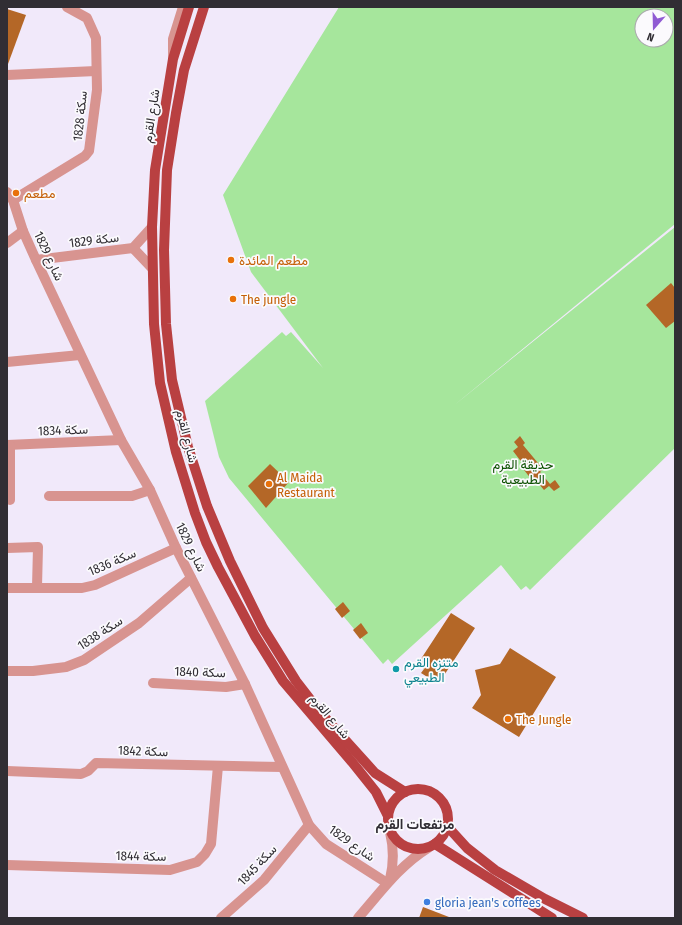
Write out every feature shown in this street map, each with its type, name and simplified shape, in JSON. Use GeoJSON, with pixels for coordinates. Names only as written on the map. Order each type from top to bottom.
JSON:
{"type":"FeatureCollection","features":[{"type":"Feature","properties":{"kind":"main road","name":"شارع القرم"},"geometry":{"type":"LineString","coordinates":[[190,7],[173,59],[155,170],[152,227],[154,324],[160,383],[176,452],[195,513],[206,542],[218,568],[255,636],[283,680],[376,792],[388,816]]}},
{"type":"Feature","properties":{"kind":"main road","name":"شارع القرم"},"geometry":{"type":"LineString","coordinates":[[204,7],[184,70],[176,113],[168,170],[164,250],[166,324],[171,372],[188,447],[207,506],[230,561],[263,628],[296,681],[320,712],[375,773],[405,792]]}},
{"type":"Feature","properties":{"kind":"main road"},"geometry":{"type":"LineString","coordinates":[[431,846],[444,833],[447,826],[448,817],[445,807],[440,799],[433,793],[419,790],[405,792],[393,802],[388,816],[390,832],[395,839],[403,845],[412,848],[431,846],[552,918]]}},
{"type":"Feature","properties":{"kind":"main road"},"geometry":{"type":"LineString","coordinates":[[447,826],[467,848],[495,870],[545,899],[583,918]]}},
{"type":"Feature","properties":{"kind":"street","name":"سكة 1828"},"geometry":{"type":"LineString","coordinates":[[10,196],[85,156],[89,151],[96,90],[96,38],[87,18],[67,7]]}},
{"type":"Feature","properties":{"kind":"street"},"geometry":{"type":"LineString","coordinates":[[173,59],[173,39],[182,7]]}},
{"type":"Feature","properties":{"kind":"street"},"geometry":{"type":"LineString","coordinates":[[7,75],[96,71]]}},
{"type":"Feature","properties":{"kind":"street","name":"1829 شارع"},"geometry":{"type":"LineString","coordinates":[[10,196],[23,232],[80,355],[121,440],[150,490],[176,548],[245,684],[308,825],[326,844],[389,881]]}},
{"type":"Feature","properties":{"kind":"street","name":"سكة 1829"},"geometry":{"type":"LineString","coordinates":[[36,260],[133,248],[152,227]]}},
{"type":"Feature","properties":{"kind":"street"},"geometry":{"type":"LineString","coordinates":[[7,243],[23,232]]}},
{"type":"Feature","properties":{"kind":"street","name":"سكة 1829"},"geometry":{"type":"LineString","coordinates":[[133,248],[152,268]]}},
{"type":"Feature","properties":{"kind":"street"},"geometry":{"type":"LineString","coordinates":[[7,362],[80,355]]}},
{"type":"Feature","properties":{"kind":"street","name":"سكة 1834"},"geometry":{"type":"LineString","coordinates":[[9,445],[121,440]]}},
{"type":"Feature","properties":{"kind":"street"},"geometry":{"type":"LineString","coordinates":[[9,445],[10,500]]}},
{"type":"Feature","properties":{"kind":"street"},"geometry":{"type":"LineString","coordinates":[[49,496],[132,496],[150,490]]}},
{"type":"Feature","properties":{"kind":"street"},"geometry":{"type":"LineString","coordinates":[[7,548],[38,547],[37,587]]}},
{"type":"Feature","properties":{"kind":"street","name":"سكة 1836"},"geometry":{"type":"LineString","coordinates":[[7,588],[82,588],[95,585],[176,548]]}},
{"type":"Feature","properties":{"kind":"street","name":"1838 سكة"},"geometry":{"type":"LineString","coordinates":[[7,671],[33,671],[66,667],[84,660],[139,623],[191,578]]}},
{"type":"Feature","properties":{"kind":"street","name":"سكة 1840"},"geometry":{"type":"LineString","coordinates":[[153,683],[226,687],[245,684]]}},
{"type":"Feature","properties":{"kind":"street","name":"سكة 1842"},"geometry":{"type":"LineString","coordinates":[[7,771],[81,774],[88,771],[96,763],[282,767]]}},
{"type":"Feature","properties":{"kind":"street","name":"سكة 1844"},"geometry":{"type":"LineString","coordinates":[[7,865],[170,870],[197,862],[206,854],[211,844],[218,766]]}},
{"type":"Feature","properties":{"kind":"street","name":"1845 سكة"},"geometry":{"type":"LineString","coordinates":[[221,918],[264,880],[308,825]]}},
{"type":"Feature","properties":{"kind":"street"},"geometry":{"type":"LineString","coordinates":[[389,881],[394,861],[390,832]]}},
{"type":"Feature","properties":{"kind":"street"},"geometry":{"type":"LineString","coordinates":[[358,918],[404,865],[431,846]]}},
{"type":"Feature","properties":{"kind":"green space","name":"حديقة القرم الطبيعية"},"geometry":{"type":"Polygon","coordinates":[[[339,7],[675,7],[675,224],[452,407],[675,227],[675,448],[530,590],[526,586],[521,590],[501,565],[392,664],[388,659],[383,664],[229,478],[219,457],[205,401],[282,332],[286,336],[291,332],[323,368],[251,272],[223,195],[339,7]]]}},
{"type":"Feature","properties":{"kind":"building"},"geometry":{"type":"Polygon","coordinates":[[[7,9],[26,15],[8,64],[7,63],[7,9]]]}},
{"type":"Feature","properties":{"kind":"building"},"geometry":{"type":"Polygon","coordinates":[[[671,283],[675,288],[675,321],[666,328],[646,305],[671,283]]]}},
{"type":"Feature","properties":{"kind":"building"},"geometry":{"type":"Polygon","coordinates":[[[520,436],[525,443],[523,445],[543,469],[540,472],[550,484],[555,480],[560,487],[554,491],[549,486],[544,490],[533,477],[531,479],[521,466],[523,464],[513,451],[518,447],[514,442],[520,436]]]}},
{"type":"Feature","properties":{"kind":"building","name":"Al Maida Restaurant"},"geometry":{"type":"Polygon","coordinates":[[[270,464],[289,482],[266,508],[248,486],[270,464]]]}},
{"type":"Feature","properties":{"kind":"building"},"geometry":{"type":"Polygon","coordinates":[[[343,602],[350,611],[342,618],[335,609],[343,602]]]}},
{"type":"Feature","properties":{"kind":"building"},"geometry":{"type":"Polygon","coordinates":[[[451,613],[475,628],[441,680],[432,674],[429,678],[421,673],[424,669],[417,665],[451,613]]]}},
{"type":"Feature","properties":{"kind":"building"},"geometry":{"type":"Polygon","coordinates":[[[361,623],[368,633],[360,639],[353,630],[361,623]]]}},
{"type":"Feature","properties":{"kind":"building"},"geometry":{"type":"Polygon","coordinates":[[[510,648],[556,677],[519,737],[472,708],[481,695],[475,670],[500,664],[510,648]]]}},
{"type":"Feature","properties":{"kind":"building"},"geometry":{"type":"Polygon","coordinates":[[[423,907],[449,917],[449,918],[419,918],[423,907]]]}},
{"type":"Feature","properties":{"kind":"place","name":"مطعم"},"geometry":{"type":"Point","coordinates":[16,193]}},
{"type":"Feature","properties":{"kind":"place","name":"مطعم المائدة"},"geometry":{"type":"Point","coordinates":[231,260]}},
{"type":"Feature","properties":{"kind":"place","name":"The jungle"},"geometry":{"type":"Point","coordinates":[233,299]}},
{"type":"Feature","properties":{"kind":"place","name":"Al Maida Restaurant"},"geometry":{"type":"Point","coordinates":[269,484]}},
{"type":"Feature","properties":{"kind":"place","name":"متنزه القرم الطبيعي"},"geometry":{"type":"Point","coordinates":[396,669]}},
{"type":"Feature","properties":{"kind":"place","name":"The Jungle"},"geometry":{"type":"Point","coordinates":[508,719]}},
{"type":"Feature","properties":{"kind":"place","name":"gloria jean's coffees"},"geometry":{"type":"Point","coordinates":[427,902]}},
{"type":"Feature","properties":{"kind":"district","name":"مرتفعات القرم"},"geometry":{"type":"Point","coordinates":[415,824]}}]}
